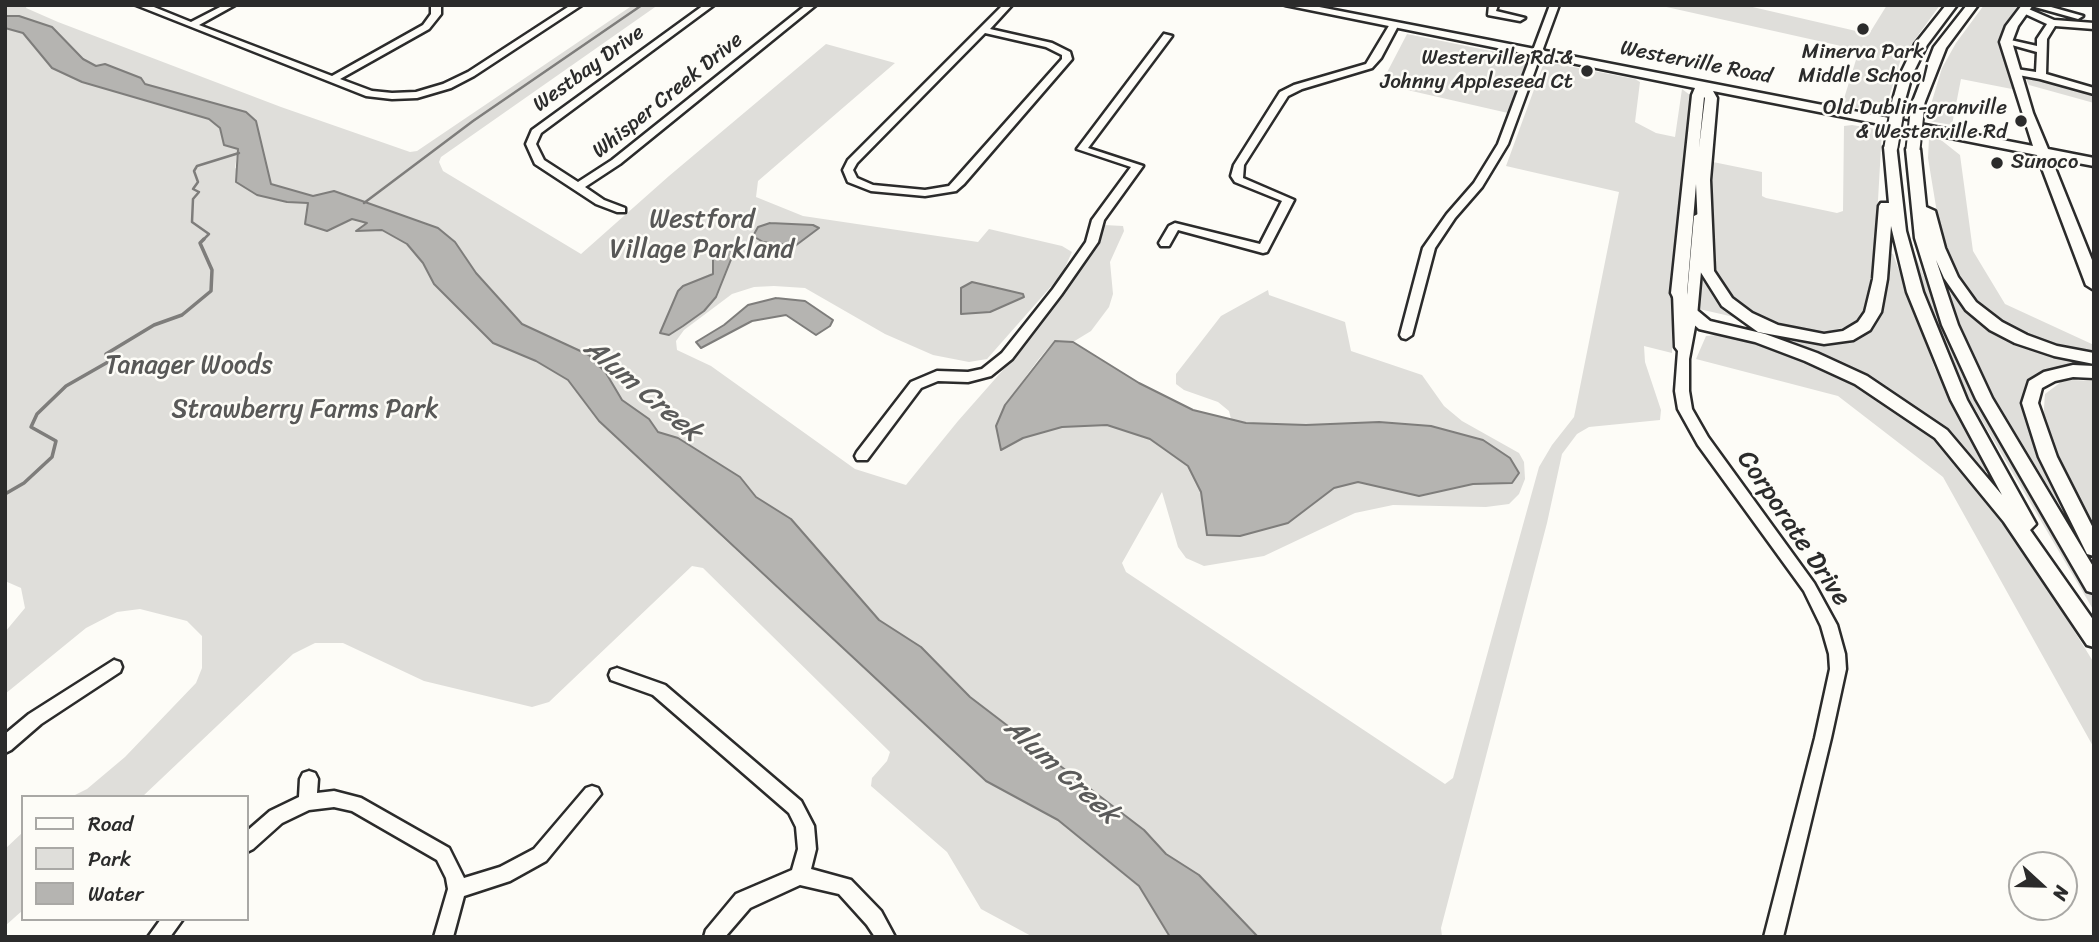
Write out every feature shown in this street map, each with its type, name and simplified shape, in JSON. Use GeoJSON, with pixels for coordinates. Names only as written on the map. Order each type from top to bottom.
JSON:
{"type":"FeatureCollection","features":[{"type":"Feature","properties":{"kind":"main road","name":"Westerville Road"},"geometry":{"type":"LineString","coordinates":[[1290,5],[2094,162]]}},
{"type":"Feature","properties":{"kind":"main road"},"geometry":{"type":"LineString","coordinates":[[1685,318],[1705,315],[1785,334],[1835,338],[1859,331],[1868,320],[1877,300],[1891,147],[1906,75],[1921,44],[1952,5]]}},
{"type":"Feature","properties":{"kind":"main road"},"geometry":{"type":"LineString","coordinates":[[1973,5],[1940,47],[1918,104],[1913,149],[1922,238],[1950,325],[1984,399],[2094,585]]}},
{"type":"Feature","properties":{"kind":"main road"},"geometry":{"type":"LineString","coordinates":[[2028,7],[2012,26],[2006,42],[2027,113],[2094,285]]}},
{"type":"Feature","properties":{"kind":"main road"},"geometry":{"type":"LineString","coordinates":[[1685,318],[1679,293],[1698,95],[1703,85]]}},
{"type":"Feature","properties":{"kind":"main road","name":"Corporate Drive"},"geometry":{"type":"LineString","coordinates":[[1703,85],[1711,98],[1703,180]]}},
{"type":"Feature","properties":{"kind":"main road"},"geometry":{"type":"LineString","coordinates":[[1891,147],[1899,231],[1925,319],[1959,400],[2094,639]]}},
{"type":"Feature","properties":{"kind":"main road"},"geometry":{"type":"LineString","coordinates":[[1913,149],[1938,248],[1951,278],[1971,306],[1996,326],[2021,339],[2054,351],[2094,359]]}},
{"type":"Feature","properties":{"kind":"main road"},"geometry":{"type":"LineString","coordinates":[[1703,180],[1705,262],[1710,279],[1719,293],[1737,310],[1785,334]]}},
{"type":"Feature","properties":{"kind":"main road"},"geometry":{"type":"LineString","coordinates":[[1685,318],[1759,338],[1811,357],[1861,380],[1941,434],[2010,517],[2079,614]]}},
{"type":"Feature","properties":{"kind":"main road"},"geometry":{"type":"LineString","coordinates":[[2094,372],[2073,371],[2050,376],[2035,384],[2030,403],[2048,457],[2094,549]]}},
{"type":"Feature","properties":{"kind":"street"},"geometry":{"type":"LineString","coordinates":[[140,5],[370,94],[417,95],[447,86],[471,74],[578,5]]}},
{"type":"Feature","properties":{"kind":"street"},"geometry":{"type":"LineString","coordinates":[[192,25],[231,5]]}},
{"type":"Feature","properties":{"kind":"street"},"geometry":{"type":"LineString","coordinates":[[333,79],[426,27],[436,13],[436,5]]}},
{"type":"Feature","properties":{"kind":"street","name":"Westbay Drive"},"geometry":{"type":"LineString","coordinates":[[578,187],[539,162],[531,144],[536,132],[710,5]]}},
{"type":"Feature","properties":{"kind":"street"},"geometry":{"type":"LineString","coordinates":[[984,30],[1049,45],[1067,54],[1063,64],[951,189],[925,193],[858,185],[848,175],[852,162],[984,30],[1009,5]]}},
{"type":"Feature","properties":{"kind":"street"},"geometry":{"type":"LineString","coordinates":[[1494,5],[1491,13],[1520,18]]}},
{"type":"Feature","properties":{"kind":"street"},"geometry":{"type":"LineString","coordinates":[[1406,335],[1429,248],[1451,216],[1478,186],[1503,145],[1555,5]]}},
{"type":"Feature","properties":{"kind":"street","name":"Whisper Creek Drive"},"geometry":{"type":"LineString","coordinates":[[578,187],[616,162],[807,6]]}},
{"type":"Feature","properties":{"kind":"street"},"geometry":{"type":"LineString","coordinates":[[2028,7],[2094,20]]}},
{"type":"Feature","properties":{"kind":"street"},"geometry":{"type":"LineString","coordinates":[[2028,7],[2052,23],[2094,26]]}},
{"type":"Feature","properties":{"kind":"street"},"geometry":{"type":"LineString","coordinates":[[2041,76],[2042,40],[2052,23]]}},
{"type":"Feature","properties":{"kind":"street"},"geometry":{"type":"LineString","coordinates":[[1165,243],[1175,226],[1263,249],[1289,203],[1281,195],[1239,180],[1236,176],[1238,165],[1284,94],[1298,87],[1369,66],[1393,26]]}},
{"type":"Feature","properties":{"kind":"street"},"geometry":{"type":"LineString","coordinates":[[862,456],[916,385],[937,376],[968,377],[986,373],[1007,356],[1057,292],[1092,242],[1098,220],[1138,166],[1082,149],[1167,36]]}},
{"type":"Feature","properties":{"kind":"street"},"geometry":{"type":"LineString","coordinates":[[2006,42],[2042,50]]}},
{"type":"Feature","properties":{"kind":"street"},"geometry":{"type":"LineString","coordinates":[[2016,72],[2094,91]]}},
{"type":"Feature","properties":{"kind":"street","name":"Corporate Drive"},"geometry":{"type":"LineString","coordinates":[[1703,180],[1685,318],[1682,391],[1685,409],[1703,441],[1809,587],[1829,625],[1837,654],[1838,669],[1828,715],[1773,937]]}},
{"type":"Feature","properties":{"kind":"street"},"geometry":{"type":"LineString","coordinates":[[578,187],[600,202],[621,210]]}},
{"type":"Feature","properties":{"kind":"street"},"geometry":{"type":"LineString","coordinates":[[5,745],[35,719],[114,667]]}},
{"type":"Feature","properties":{"kind":"street"},"geometry":{"type":"LineString","coordinates":[[617,675],[659,690],[795,807],[805,826],[807,849],[800,876]]}},
{"type":"Feature","properties":{"kind":"street"},"geometry":{"type":"LineString","coordinates":[[308,802],[309,779]]}},
{"type":"Feature","properties":{"kind":"street"},"geometry":{"type":"LineString","coordinates":[[457,889],[504,876],[540,855],[592,794]]}},
{"type":"Feature","properties":{"kind":"street"},"geometry":{"type":"LineString","coordinates":[[248,842],[276,817],[308,802],[334,799],[355,804],[443,854],[455,876],[457,889],[443,937]]}},
{"type":"Feature","properties":{"kind":"street"},"geometry":{"type":"LineString","coordinates":[[713,937],[743,901],[800,876],[844,886],[874,918],[886,937]]}},
{"type":"Feature","properties":{"kind":"street"},"geometry":{"type":"LineString","coordinates":[[158,937],[172,921]]}},
{"type":"Feature","properties":{"kind":"green space"},"geometry":{"type":"Polygon","coordinates":[[[5,5],[27,5],[26,8],[58,22],[281,107],[410,152],[417,151],[633,5],[658,5],[441,157],[439,162],[443,171],[581,254],[826,44],[895,63],[758,181],[756,197],[803,216],[978,242],[989,229],[1062,246],[1072,252],[1062,274],[987,359],[969,362],[933,355],[885,334],[805,288],[754,287],[732,294],[684,330],[676,341],[677,350],[711,366],[855,469],[906,485],[1025,345],[1027,337],[1093,249],[1104,225],[1123,226],[1124,231],[1110,262],[1113,294],[1109,307],[1091,331],[1073,342],[1054,341],[1038,360],[1005,405],[996,425],[1001,449],[1023,438],[1062,427],[1107,425],[1150,439],[1188,466],[1201,492],[1208,535],[1240,536],[1288,523],[1334,488],[1358,482],[1419,496],[1473,484],[1512,483],[1431,426],[1379,422],[1306,425],[1246,423],[1231,419],[1229,411],[1218,402],[1184,390],[1176,384],[1176,374],[1221,316],[1268,290],[1269,295],[1345,322],[1351,351],[1422,375],[1444,406],[1462,421],[1519,453],[1524,462],[1525,479],[1519,494],[1509,504],[1486,507],[1393,505],[1355,513],[1264,556],[1204,566],[1186,558],[1178,547],[1162,492],[1122,563],[1126,572],[1445,784],[1453,778],[1539,467],[1574,417],[1619,192],[1506,166],[1543,65],[1558,64],[1635,79],[1640,82],[1635,122],[1656,133],[1675,137],[1682,89],[1690,95],[1672,271],[1672,353],[1644,346],[1645,362],[1661,410],[1660,420],[1589,427],[1577,434],[1562,454],[1547,523],[1441,928],[1442,937],[1258,937],[1199,875],[1166,854],[1144,830],[970,697],[921,647],[879,620],[791,519],[756,497],[740,477],[678,438],[658,432],[649,419],[622,400],[606,373],[589,355],[522,324],[476,273],[455,242],[438,228],[334,191],[313,197],[271,184],[268,174],[220,128],[224,145],[238,148],[235,168],[290,193],[382,223],[543,350],[722,537],[986,781],[1058,820],[1139,887],[1170,937],[1033,937],[981,909],[947,852],[871,786],[872,778],[887,761],[890,752],[703,568],[692,566],[549,702],[532,707],[424,681],[343,643],[315,643],[293,654],[144,795],[75,795],[87,789],[125,757],[196,683],[202,668],[202,636],[187,621],[140,609],[117,612],[86,628],[5,694],[5,632],[25,608],[21,588],[5,581],[5,5]]]}},
{"type":"Feature","properties":{"kind":"green space"},"geometry":{"type":"Polygon","coordinates":[[[1744,5],[1869,34],[1887,5],[1940,5],[1901,59],[1884,113],[1842,105],[1859,50],[1662,6],[1744,5]]]}},
{"type":"Feature","properties":{"kind":"green space"},"geometry":{"type":"Polygon","coordinates":[[[1984,5],[2021,5],[2008,25],[2017,90],[1961,79],[1952,125],[1929,121],[1942,68],[1956,43],[1984,5]]]}},
{"type":"Feature","properties":{"kind":"green space"},"geometry":{"type":"Polygon","coordinates":[[[1407,34],[1516,56],[1525,61],[1526,67],[1508,113],[1381,84],[1407,34]]]}},
{"type":"Feature","properties":{"kind":"green space"},"geometry":{"type":"Polygon","coordinates":[[[2026,79],[2094,93],[2094,103],[2029,85],[2026,79]]]}},
{"type":"Feature","properties":{"kind":"green space"},"geometry":{"type":"Polygon","coordinates":[[[1844,126],[1882,130],[1875,253],[1865,310],[1852,325],[1827,332],[1794,331],[1757,318],[1731,300],[1715,278],[1710,192],[1713,162],[1762,172],[1762,196],[1766,198],[1837,213],[1843,211],[1844,126]]]}},
{"type":"Feature","properties":{"kind":"green space"},"geometry":{"type":"Polygon","coordinates":[[[1929,138],[1941,140],[1960,155],[1973,251],[2005,304],[2094,345],[2094,354],[2080,353],[2017,334],[1980,308],[1960,282],[1939,225],[1928,158],[1929,138]]]}},
{"type":"Feature","properties":{"kind":"green space"},"geometry":{"type":"Polygon","coordinates":[[[1912,247],[1946,331],[2025,481],[2094,593],[2094,611],[1964,390],[1924,296],[1912,247]]]}},
{"type":"Feature","properties":{"kind":"green space"},"geometry":{"type":"Polygon","coordinates":[[[1890,253],[1893,254],[1935,369],[1989,471],[1984,471],[1935,424],[1901,399],[1713,322],[1807,342],[1839,342],[1862,335],[1878,315],[1890,253]]]}},
{"type":"Feature","properties":{"kind":"green space"},"geometry":{"type":"Polygon","coordinates":[[[1700,280],[1706,281],[1716,296],[1736,314],[1734,317],[1699,309],[1700,280]]]}},
{"type":"Feature","properties":{"kind":"green space"},"geometry":{"type":"Polygon","coordinates":[[[1945,283],[1949,284],[1972,312],[2094,363],[2094,368],[2030,383],[2080,539],[1994,397],[1959,322],[1945,283]]]}},
{"type":"Feature","properties":{"kind":"green space"},"geometry":{"type":"Polygon","coordinates":[[[1716,335],[1776,348],[1862,386],[1935,436],[2007,522],[2094,663],[2094,748],[1943,477],[1838,396],[1696,359],[1706,336],[1716,335]]]}},
{"type":"Feature","properties":{"kind":"green space"},"geometry":{"type":"Polygon","coordinates":[[[2094,381],[2094,527],[2059,460],[2043,422],[2045,394],[2061,382],[2094,381]]]}},
{"type":"Feature","properties":{"kind":"green space"},"geometry":{"type":"Polygon","coordinates":[[[21,834],[21,912],[5,926],[5,849],[21,834]]]}},
{"type":"Feature","properties":{"kind":"water","name":"Alum Creek"},"geometry":{"type":"Polygon","coordinates":[[[5,16],[19,16],[52,27],[83,59],[96,66],[105,64],[141,78],[145,84],[246,112],[256,121],[271,184],[313,196],[334,191],[438,228],[455,242],[476,273],[522,324],[589,355],[606,373],[622,400],[649,419],[658,432],[678,438],[740,477],[756,497],[791,519],[879,620],[921,647],[970,697],[1144,830],[1166,854],[1199,875],[1258,937],[1170,937],[1139,886],[1058,820],[986,781],[599,421],[568,380],[536,361],[493,343],[434,284],[423,263],[407,244],[382,230],[356,231],[367,223],[352,219],[327,231],[305,224],[308,203],[287,202],[257,195],[236,182],[238,149],[224,145],[220,128],[209,119],[82,82],[52,68],[23,33],[5,28],[5,16]]]}},
{"type":"Feature","properties":{"kind":"water"},"geometry":{"type":"Polygon","coordinates":[[[770,223],[813,225],[819,228],[795,246],[763,242],[753,236],[758,227],[770,223]]]}},
{"type":"Feature","properties":{"kind":"water"},"geometry":{"type":"Polygon","coordinates":[[[730,247],[735,248],[734,252],[716,297],[704,311],[669,335],[660,333],[678,291],[683,286],[713,274],[713,260],[717,253],[730,247]]]}},
{"type":"Feature","properties":{"kind":"water"},"geometry":{"type":"Polygon","coordinates":[[[972,282],[1023,294],[1024,297],[990,312],[961,314],[961,288],[972,282]]]}},
{"type":"Feature","properties":{"kind":"water"},"geometry":{"type":"Polygon","coordinates":[[[776,298],[805,301],[833,320],[830,326],[816,335],[786,315],[752,321],[701,348],[696,342],[724,325],[748,305],[776,298]]]}},
{"type":"Feature","properties":{"kind":"water"},"geometry":{"type":"Polygon","coordinates":[[[1055,341],[1073,342],[1139,383],[1193,410],[1246,423],[1306,425],[1379,422],[1431,426],[1483,440],[1510,458],[1519,473],[1512,483],[1473,484],[1419,496],[1358,482],[1334,488],[1288,523],[1240,536],[1207,535],[1201,492],[1188,466],[1150,439],[1107,425],[1062,427],[1023,438],[1001,450],[996,426],[1005,405],[1055,341]]]}},
{"type":"Feature","properties":{"kind":"waterway"},"geometry":{"type":"LineString","coordinates":[[364,203],[473,121],[642,5]]}},
{"type":"Feature","properties":{"kind":"waterway"},"geometry":{"type":"LineString","coordinates":[[5,494],[24,483],[52,457],[56,441],[31,427],[37,414],[66,386],[108,362],[106,354],[154,325],[182,315],[211,291],[212,270],[200,243],[209,234],[192,222],[193,199],[199,192],[193,189],[198,182],[194,171],[197,166],[239,153]]}},
{"type":"Feature","properties":{"kind":"place","name":"Minerva Park Middle School"},"geometry":{"type":"Point","coordinates":[1863,29]}},
{"type":"Feature","properties":{"kind":"place","name":"Westerville Rd & Johnny Appleseed Ct"},"geometry":{"type":"Point","coordinates":[1587,71]}},
{"type":"Feature","properties":{"kind":"place","name":"Old Dublin-granville & Westerville Rd"},"geometry":{"type":"Point","coordinates":[2021,121]}},
{"type":"Feature","properties":{"kind":"place","name":"Sunoco"},"geometry":{"type":"Point","coordinates":[1997,163]}},
{"type":"Feature","properties":{"kind":"park label","name":"Westford Village Parkland"},"geometry":{"type":"Point","coordinates":[702,235]}},
{"type":"Feature","properties":{"kind":"park label","name":"Tanager Woods"},"geometry":{"type":"Point","coordinates":[189,366]}},
{"type":"Feature","properties":{"kind":"park label","name":"Strawberry Farms Park"},"geometry":{"type":"Point","coordinates":[305,410]}}]}
